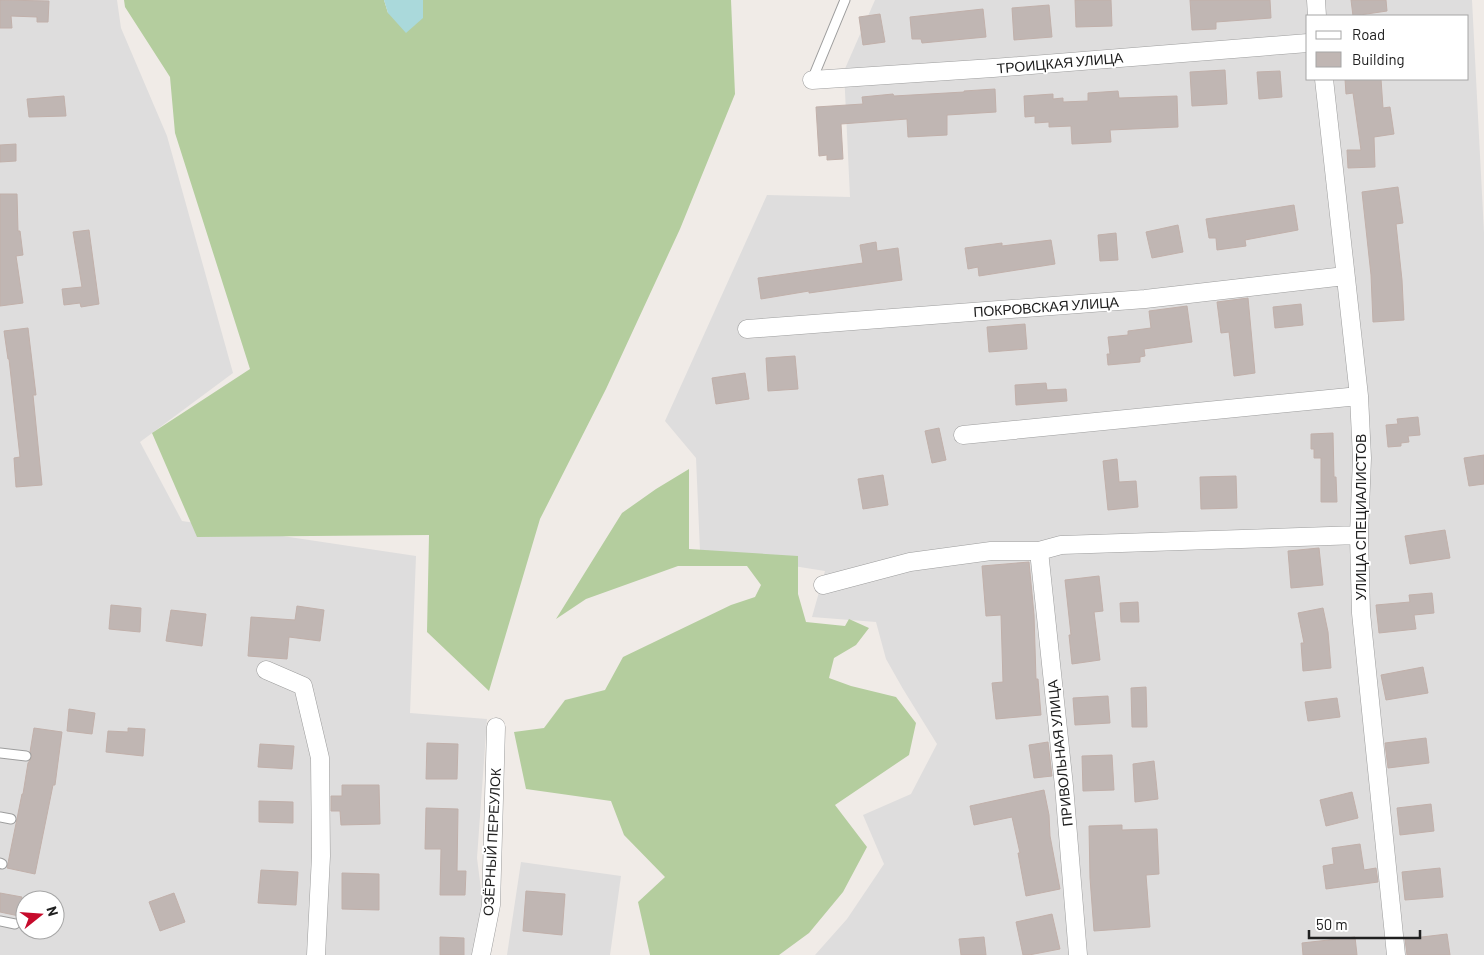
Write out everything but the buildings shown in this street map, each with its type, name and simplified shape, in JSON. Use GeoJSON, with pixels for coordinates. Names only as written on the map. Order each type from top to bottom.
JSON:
{"type":"FeatureCollection","features":[{"type":"Feature","properties":{"kind":"street"},"geometry":{"type":"LineString","coordinates":[[1316,0],[1317,15]]}},
{"type":"Feature","properties":{"kind":"street","name":"ТРОИЦКАЯ УЛИЦА"},"geometry":{"type":"LineString","coordinates":[[812,80],[994,68],[1306,42]]}},
{"type":"Feature","properties":{"kind":"street","name":"УЛИЦА СПЕЦИАЛИСТОВ"},"geometry":{"type":"LineString","coordinates":[[1324,80],[1359,396],[1362,458],[1359,536],[1361,612],[1396,955]]}},
{"type":"Feature","properties":{"kind":"street","name":"ПОКРОВСКАЯ УЛИЦА"},"geometry":{"type":"LineString","coordinates":[[747,329],[1145,299],[1345,276]]}},
{"type":"Feature","properties":{"kind":"street"},"geometry":{"type":"LineString","coordinates":[[963,435],[1359,396]]}},
{"type":"Feature","properties":{"kind":"street"},"geometry":{"type":"LineString","coordinates":[[823,585],[910,562],[991,551],[1039,551],[1062,546],[1359,536]]}},
{"type":"Feature","properties":{"kind":"street","name":"ПРИВОЛЬНАЯ УЛИЦА"},"geometry":{"type":"LineString","coordinates":[[1039,551],[1064,786],[1078,955]]}},
{"type":"Feature","properties":{"kind":"street"},"geometry":{"type":"LineString","coordinates":[[266,670],[303,686],[320,758],[321,856],[316,955]]}},
{"type":"Feature","properties":{"kind":"street","name":"ОЗЁРНЫЙ ПЕРЕУЛОК"},"geometry":{"type":"LineString","coordinates":[[481,955],[492,905],[496,727]]}},
{"type":"Feature","properties":{"kind":"lane"},"geometry":{"type":"LineString","coordinates":[[812,80],[845,0]]}},
{"type":"Feature","properties":{"kind":"lane"},"geometry":{"type":"LineString","coordinates":[[0,753],[26,756]]}},
{"type":"Feature","properties":{"kind":"lane"},"geometry":{"type":"LineString","coordinates":[[0,817],[10,820]]}},
{"type":"Feature","properties":{"kind":"lane"},"geometry":{"type":"LineString","coordinates":[[0,920],[15,924]]}},
{"type":"Feature","properties":{"kind":"shaded area"},"geometry":{"type":"Polygon","coordinates":[[[0,0],[117,0],[121,28],[167,136],[233,373],[140,442],[182,521],[416,556],[410,713],[487,719],[477,858],[486,929],[479,955],[0,955],[0,0]]]}},
{"type":"Feature","properties":{"kind":"shaded area"},"geometry":{"type":"Polygon","coordinates":[[[875,0],[1472,0],[1484,233],[1484,955],[815,955],[847,919],[884,864],[863,815],[911,794],[937,744],[886,659],[876,622],[812,617],[825,571],[700,551],[696,458],[665,421],[767,195],[850,197],[844,71],[875,0]]]}},
{"type":"Feature","properties":{"kind":"shaded area"},"geometry":{"type":"Polygon","coordinates":[[[521,862],[621,876],[610,955],[507,955],[521,862]]]}},
{"type":"Feature","properties":{"kind":"green space"},"geometry":{"type":"Polygon","coordinates":[[[124,0],[384,0],[388,13],[423,18],[423,0],[731,0],[735,94],[680,229],[606,389],[540,519],[489,691],[427,632],[429,535],[197,537],[152,433],[250,369],[175,133],[170,77],[125,7],[124,0]]]}},
{"type":"Feature","properties":{"kind":"green space"},"geometry":{"type":"Polygon","coordinates":[[[689,469],[689,549],[798,556],[798,594],[806,622],[845,626],[849,619],[869,628],[856,645],[834,658],[829,678],[851,686],[896,697],[916,723],[909,755],[835,805],[867,847],[843,892],[809,933],[779,955],[650,955],[638,902],[665,877],[624,835],[611,801],[526,789],[514,732],[544,728],[565,700],[605,690],[623,657],[731,605],[755,597],[761,585],[747,566],[678,566],[586,599],[556,619],[622,513],[689,469]]]}},
{"type":"Feature","properties":{"kind":"water"},"geometry":{"type":"Polygon","coordinates":[[[384,0],[423,0],[423,18],[406,33],[388,13],[384,0]]]}}]}
